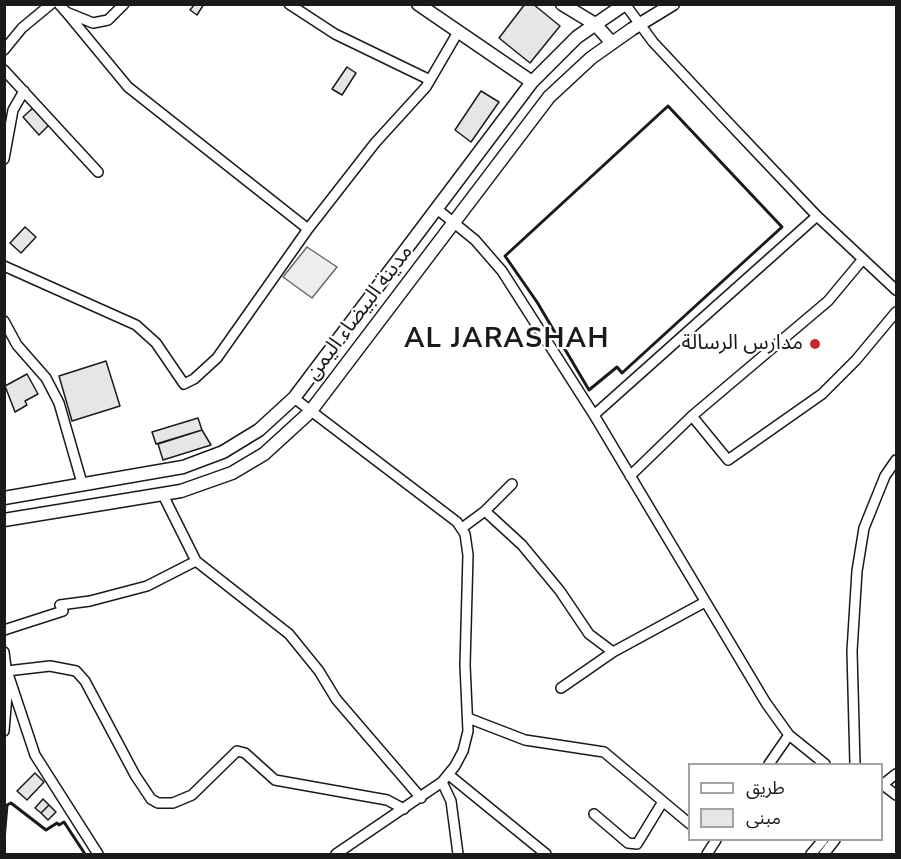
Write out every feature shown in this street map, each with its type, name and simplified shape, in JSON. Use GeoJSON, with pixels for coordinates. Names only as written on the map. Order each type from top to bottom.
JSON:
{"type":"FeatureCollection","features":[{"type":"Feature","properties":{"kind":"main road"},"geometry":{"type":"LineString","coordinates":[[418,4],[532,82]]}},
{"type":"Feature","properties":{"kind":"main road"},"geometry":{"type":"LineString","coordinates":[[562,4],[595,24],[612,43]]}},
{"type":"Feature","properties":{"kind":"main road","name":"مدينة البيضاء اليمن"},"geometry":{"type":"LineString","coordinates":[[4,498],[82,483],[169,471],[210,459],[249,438],[294,398],[532,82],[577,38],[625,4]]}},
{"type":"Feature","properties":{"kind":"main road","name":"مدينة البيضاء اليمن"},"geometry":{"type":"LineString","coordinates":[[4,520],[163,495],[200,485],[248,464],[278,443],[310,412],[549,97],[612,43],[673,4]]}},
{"type":"Feature","properties":{"kind":"street"},"geometry":{"type":"LineString","coordinates":[[5,50],[22,28],[51,4]]}},
{"type":"Feature","properties":{"kind":"street"},"geometry":{"type":"LineString","coordinates":[[62,8],[88,22],[97,23],[115,16],[124,4]]}},
{"type":"Feature","properties":{"kind":"street"},"geometry":{"type":"LineString","coordinates":[[289,4],[341,37],[430,80]]}},
{"type":"Feature","properties":{"kind":"street"},"geometry":{"type":"LineString","coordinates":[[625,4],[653,42],[817,216],[897,290]]}},
{"type":"Feature","properties":{"kind":"street"},"geometry":{"type":"LineString","coordinates":[[62,8],[128,87],[308,229]]}},
{"type":"Feature","properties":{"kind":"street"},"geometry":{"type":"LineString","coordinates":[[4,266],[136,325],[156,343],[184,384],[202,374],[217,358],[308,229],[375,143],[430,80],[458,32]]}},
{"type":"Feature","properties":{"kind":"street"},"geometry":{"type":"LineString","coordinates":[[4,70],[98,172]]}},
{"type":"Feature","properties":{"kind":"street"},"geometry":{"type":"LineString","coordinates":[[4,159],[11,119],[24,92]]}},
{"type":"Feature","properties":{"kind":"street"},"geometry":{"type":"LineString","coordinates":[[437,209],[475,240],[502,271],[594,415],[766,703],[789,735],[823,763]]}},
{"type":"Feature","properties":{"kind":"street"},"geometry":{"type":"LineString","coordinates":[[594,415],[817,216]]}},
{"type":"Feature","properties":{"kind":"street"},"geometry":{"type":"LineString","coordinates":[[630,476],[692,416],[828,300],[863,259]]}},
{"type":"Feature","properties":{"kind":"street"},"geometry":{"type":"LineString","coordinates":[[692,416],[728,460],[822,394],[856,360],[897,312]]}},
{"type":"Feature","properties":{"kind":"street"},"geometry":{"type":"LineString","coordinates":[[4,321],[17,345],[46,378],[55,394],[82,483]]}},
{"type":"Feature","properties":{"kind":"street"},"geometry":{"type":"LineString","coordinates":[[294,398],[451,516],[462,528],[468,555],[465,665],[468,718],[466,742],[445,778],[421,798],[336,855]]}},
{"type":"Feature","properties":{"kind":"street"},"geometry":{"type":"LineString","coordinates":[[855,763],[852,651],[857,571],[864,528],[885,476],[897,460]]}},
{"type":"Feature","properties":{"kind":"street"},"geometry":{"type":"LineString","coordinates":[[462,528],[512,484]]}},
{"type":"Feature","properties":{"kind":"street"},"geometry":{"type":"LineString","coordinates":[[163,495],[196,561],[289,634],[319,671],[336,699],[421,798]]}},
{"type":"Feature","properties":{"kind":"street"},"geometry":{"type":"LineString","coordinates":[[485,510],[522,545],[560,591],[589,634],[613,652]]}},
{"type":"Feature","properties":{"kind":"street"},"geometry":{"type":"LineString","coordinates":[[4,630],[63,611],[60,605],[90,601],[147,586],[196,561]]}},
{"type":"Feature","properties":{"kind":"street"},"geometry":{"type":"LineString","coordinates":[[561,688],[613,652],[705,602]]}},
{"type":"Feature","properties":{"kind":"street"},"geometry":{"type":"LineString","coordinates":[[4,652],[7,670],[35,755],[98,855]]}},
{"type":"Feature","properties":{"kind":"street"},"geometry":{"type":"LineString","coordinates":[[7,670],[50,666],[76,671],[85,681],[135,775],[151,799],[158,803],[173,803],[192,795],[207,784],[228,757],[240,752],[275,780],[387,800],[404,809]]}},
{"type":"Feature","properties":{"kind":"street"},"geometry":{"type":"LineString","coordinates":[[4,731],[7,670]]}},
{"type":"Feature","properties":{"kind":"street"},"geometry":{"type":"LineString","coordinates":[[468,718],[525,740],[604,752],[688,822]]}},
{"type":"Feature","properties":{"kind":"street"},"geometry":{"type":"LineString","coordinates":[[770,763],[789,735]]}},
{"type":"Feature","properties":{"kind":"street"},"geometry":{"type":"LineString","coordinates":[[883,784],[897,774]]}},
{"type":"Feature","properties":{"kind":"street"},"geometry":{"type":"LineString","coordinates":[[445,778],[451,801],[458,855]]}},
{"type":"Feature","properties":{"kind":"street"},"geometry":{"type":"LineString","coordinates":[[445,778],[546,855]]}},
{"type":"Feature","properties":{"kind":"street"},"geometry":{"type":"LineString","coordinates":[[883,786],[897,795]]}},
{"type":"Feature","properties":{"kind":"street"},"geometry":{"type":"LineString","coordinates":[[594,814],[628,843],[637,844],[662,803]]}},
{"type":"Feature","properties":{"kind":"street"},"geometry":{"type":"LineString","coordinates":[[707,855],[713,841]]}},
{"type":"Feature","properties":{"kind":"street"},"geometry":{"type":"LineString","coordinates":[[812,855],[822,841]]}},
{"type":"Feature","properties":{"kind":"street"},"geometry":{"type":"LineString","coordinates":[[824,855],[834,841]]}},
{"type":"Feature","properties":{"kind":"shaded area"},"geometry":{"type":"Polygon","coordinates":[[[307,247],[337,267],[312,298],[283,277],[307,247]]]}},
{"type":"Feature","properties":{"kind":"building"},"geometry":{"type":"Polygon","coordinates":[[[195,4],[204,4],[197,15],[190,10],[195,4]]]}},
{"type":"Feature","properties":{"kind":"building"},"geometry":{"type":"Polygon","coordinates":[[[525,4],[533,4],[560,26],[530,63],[499,38],[525,4]]]}},
{"type":"Feature","properties":{"kind":"building"},"geometry":{"type":"Polygon","coordinates":[[[347,67],[356,73],[342,95],[332,89],[347,67]]]}},
{"type":"Feature","properties":{"kind":"building"},"geometry":{"type":"Polygon","coordinates":[[[481,91],[499,102],[471,142],[455,130],[481,91]]]}},
{"type":"Feature","properties":{"kind":"building"},"geometry":{"type":"Polygon","coordinates":[[[33,108],[49,125],[39,135],[23,117],[33,108]]]}},
{"type":"Feature","properties":{"kind":"building"},"geometry":{"type":"Polygon","coordinates":[[[25,227],[36,237],[21,253],[10,243],[25,227]]]}},
{"type":"Feature","properties":{"kind":"building"},"geometry":{"type":"Polygon","coordinates":[[[106,361],[120,406],[72,421],[59,376],[106,361]]]}},
{"type":"Feature","properties":{"kind":"building"},"geometry":{"type":"Polygon","coordinates":[[[27,374],[38,394],[25,401],[27,405],[15,412],[5,386],[27,374]]]}},
{"type":"Feature","properties":{"kind":"building"},"geometry":{"type":"Polygon","coordinates":[[[198,418],[202,430],[156,444],[152,432],[198,418]]]}},
{"type":"Feature","properties":{"kind":"building"},"geometry":{"type":"Polygon","coordinates":[[[202,430],[211,445],[163,460],[158,444],[202,430]]]}},
{"type":"Feature","properties":{"kind":"building"},"geometry":{"type":"Polygon","coordinates":[[[35,773],[44,782],[27,800],[17,791],[35,773]]]}},
{"type":"Feature","properties":{"kind":"building"},"geometry":{"type":"Polygon","coordinates":[[[43,799],[49,805],[41,813],[35,808],[43,799]]]}},
{"type":"Feature","properties":{"kind":"building"},"geometry":{"type":"Polygon","coordinates":[[[49,805],[56,812],[48,820],[41,813],[49,805]]]}},
{"type":"Feature","properties":{"kind":"wall"},"geometry":{"type":"LineString","coordinates":[[668,106],[782,227],[622,373],[617,367],[589,390],[537,302],[505,256],[668,106]]}},
{"type":"Feature","properties":{"kind":"wall"},"geometry":{"type":"LineString","coordinates":[[4,840],[7,805],[11,803],[46,830],[57,823],[59,825],[64,822],[85,854]]}},
{"type":"Feature","properties":{"kind":"place","name":"مدارس الرسالة"},"geometry":{"type":"Point","coordinates":[815,344]}},
{"type":"Feature","properties":{"kind":"district","name":"AL JARASHAH"},"geometry":{"type":"Point","coordinates":[507,340]}}]}
